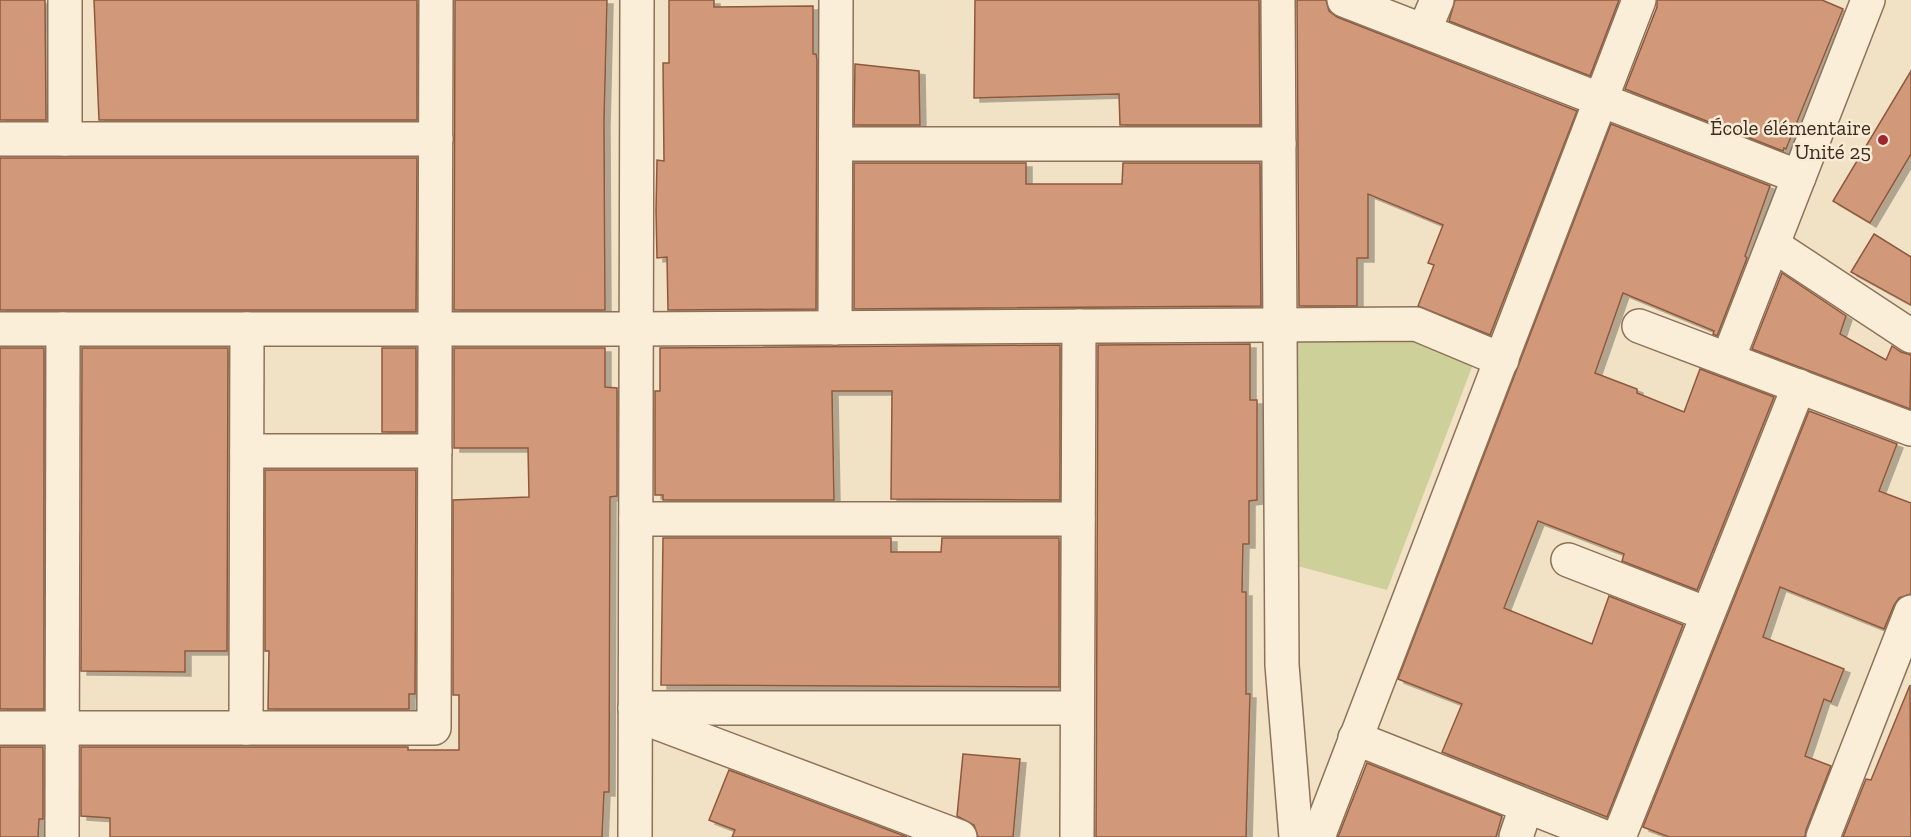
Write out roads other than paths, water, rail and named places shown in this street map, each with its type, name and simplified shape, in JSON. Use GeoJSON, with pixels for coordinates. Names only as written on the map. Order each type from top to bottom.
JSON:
{"type":"FeatureCollection","features":[{"type":"Feature","properties":{"kind":"street"},"geometry":{"type":"LineString","coordinates":[[65,0],[65,139]]}},
{"type":"Feature","properties":{"kind":"street"},"geometry":{"type":"LineString","coordinates":[[0,728],[434,728],[436,0]]}},
{"type":"Feature","properties":{"kind":"street"},"geometry":{"type":"LineString","coordinates":[[635,837],[637,0]]}},
{"type":"Feature","properties":{"kind":"street"},"geometry":{"type":"LineString","coordinates":[[835,328],[836,0]]}},
{"type":"Feature","properties":{"kind":"street"},"geometry":{"type":"LineString","coordinates":[[1278,0],[1282,665],[1296,837]]}},
{"type":"Feature","properties":{"kind":"street"},"geometry":{"type":"LineString","coordinates":[[1344,0],[1799,177]]}},
{"type":"Feature","properties":{"kind":"street"},"geometry":{"type":"LineString","coordinates":[[1424,32],[1437,0]]}},
{"type":"Feature","properties":{"kind":"street"},"geometry":{"type":"LineString","coordinates":[[1318,837],[1640,0]]}},
{"type":"Feature","properties":{"kind":"street"},"geometry":{"type":"LineString","coordinates":[[1728,360],[1868,0]]}},
{"type":"Feature","properties":{"kind":"street"},"geometry":{"type":"LineString","coordinates":[[0,139],[436,139]]}},
{"type":"Feature","properties":{"kind":"street"},"geometry":{"type":"LineString","coordinates":[[836,144],[1279,144]]}},
{"type":"Feature","properties":{"kind":"street"},"geometry":{"type":"LineString","coordinates":[[1773,245],[1911,336]]}},
{"type":"Feature","properties":{"kind":"street"},"geometry":{"type":"LineString","coordinates":[[0,329],[636,329],[1416,324],[1502,360]]}},
{"type":"Feature","properties":{"kind":"street"},"geometry":{"type":"LineString","coordinates":[[1077,837],[1079,326]]}},
{"type":"Feature","properties":{"kind":"street"},"geometry":{"type":"LineString","coordinates":[[1639,326],[1911,429]]}},
{"type":"Feature","properties":{"kind":"street"},"geometry":{"type":"LineString","coordinates":[[62,837],[63,329]]}},
{"type":"Feature","properties":{"kind":"street"},"geometry":{"type":"LineString","coordinates":[[246,728],[247,329]]}},
{"type":"Feature","properties":{"kind":"street"},"geometry":{"type":"LineString","coordinates":[[1619,837],[1799,386]]}},
{"type":"Feature","properties":{"kind":"street"},"geometry":{"type":"LineString","coordinates":[[247,451],[435,451]]}},
{"type":"Feature","properties":{"kind":"street"},"geometry":{"type":"LineString","coordinates":[[636,519],[1078,519]]}},
{"type":"Feature","properties":{"kind":"street"},"geometry":{"type":"LineString","coordinates":[[1568,560],[1707,614]]}},
{"type":"Feature","properties":{"kind":"street"},"geometry":{"type":"LineString","coordinates":[[1823,837],[1911,612]]}},
{"type":"Feature","properties":{"kind":"street"},"geometry":{"type":"LineString","coordinates":[[635,711],[1077,708]]}},
{"type":"Feature","properties":{"kind":"street"},"geometry":{"type":"LineString","coordinates":[[635,711],[960,837]]}},
{"type":"Feature","properties":{"kind":"street"},"geometry":{"type":"LineString","coordinates":[[1355,738],[1521,822],[1605,837]]}},
{"type":"Feature","properties":{"kind":"place","name":"École élémentaire Unité 25"},"geometry":{"type":"Point","coordinates":[1883,140]}}]}
